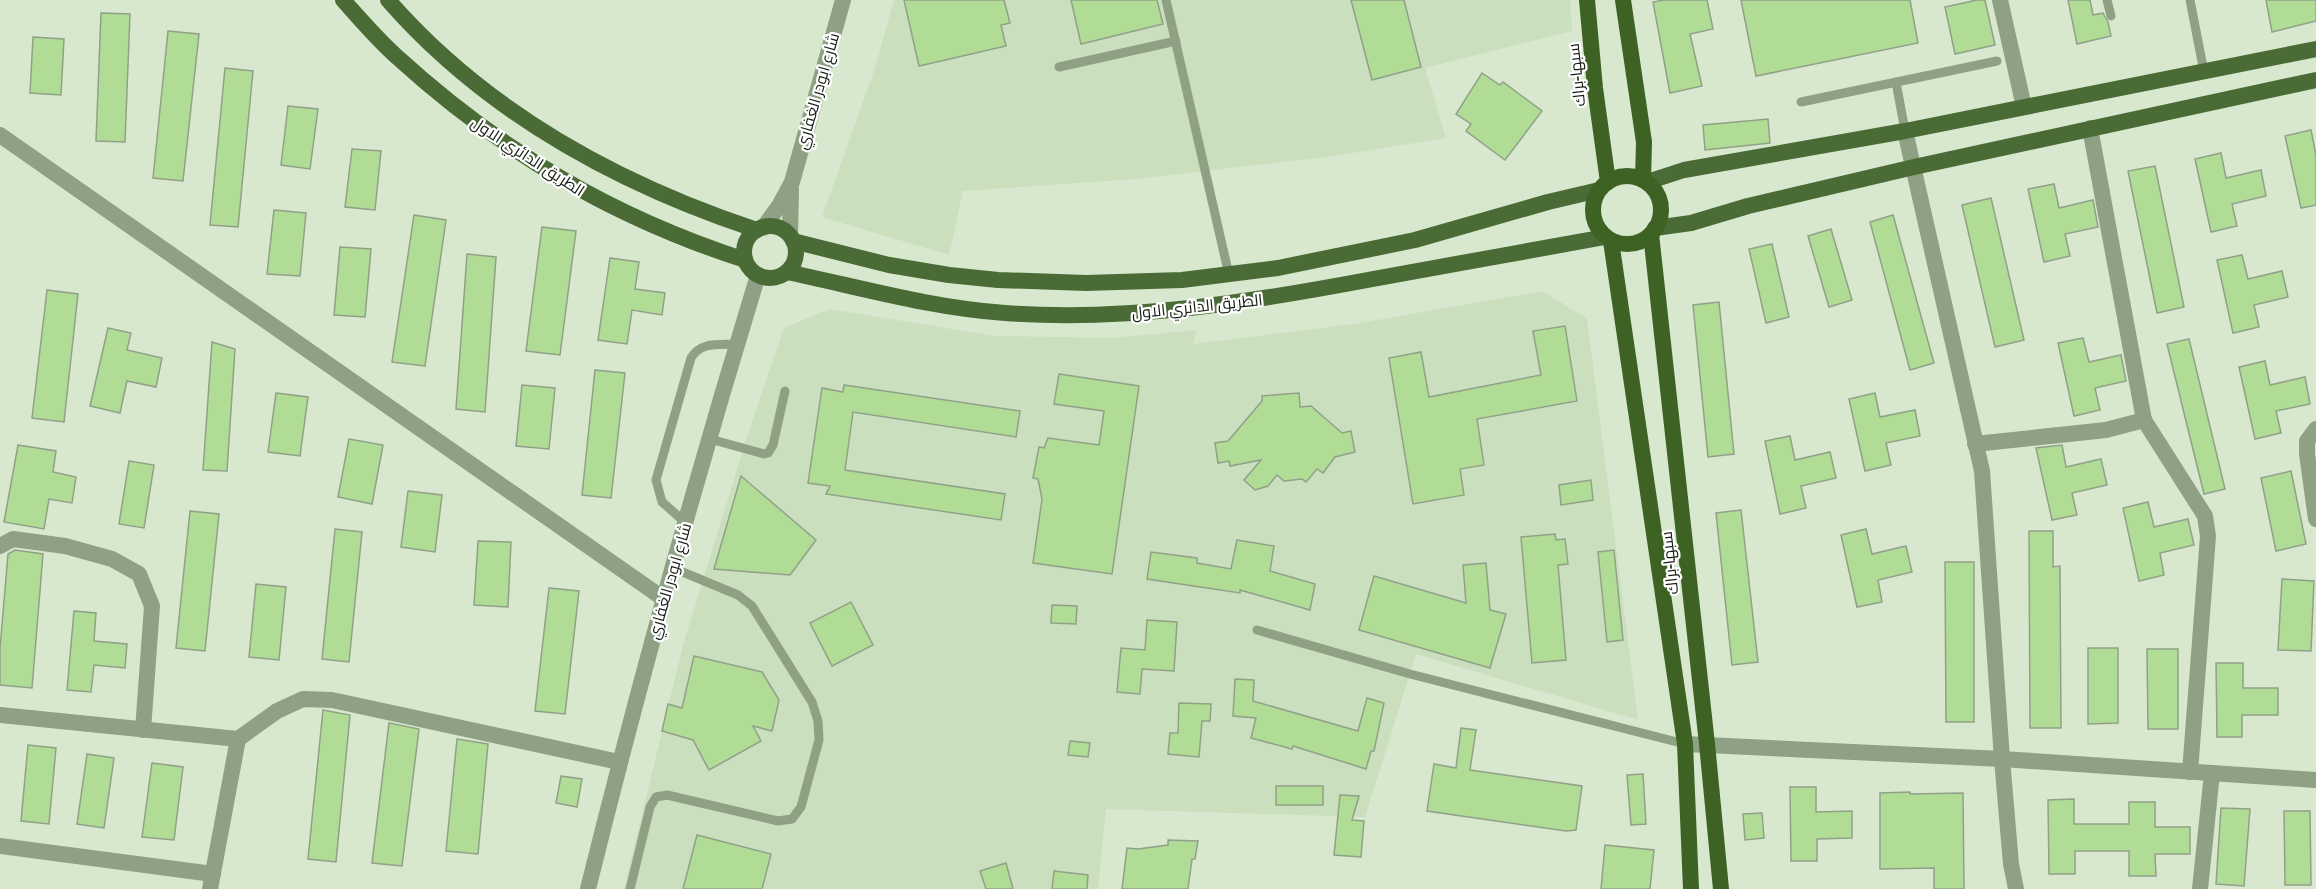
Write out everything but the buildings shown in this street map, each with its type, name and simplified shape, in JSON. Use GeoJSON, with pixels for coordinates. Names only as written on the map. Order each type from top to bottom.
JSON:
{"type":"FeatureCollection","features":[{"type":"Feature","properties":{"kind":"highway","name":"سبها-براك"},"geometry":{"type":"LineString","coordinates":[[1587,0],[1603,186]]}},
{"type":"Feature","properties":{"kind":"highway"},"geometry":{"type":"LineString","coordinates":[[1623,0],[1644,142],[1645,181],[1659,199],[1659,219],[1653,231],[1636,243],[1627,244],[1608,239],[1594,220],[1594,200],[1603,186],[1625,176],[1645,181]]}},
{"type":"Feature","properties":{"kind":"highway","name":"سبها-براك"},"geometry":{"type":"LineString","coordinates":[[1653,231],[1721,889]]}},
{"type":"Feature","properties":{"kind":"highway","name":"سبها-براك"},"geometry":{"type":"LineString","coordinates":[[1608,239],[1685,744],[1691,889]]}},
{"type":"Feature","properties":{"kind":"main road","name":"الطريق الدائري الاول"},"geometry":{"type":"LineString","coordinates":[[343,0],[395,55],[465,115],[540,167],[618,211],[659,229],[745,260]]}},
{"type":"Feature","properties":{"kind":"main road","name":"الطريق الدائري الاول"},"geometry":{"type":"LineString","coordinates":[[388,0],[413,29],[479,86],[555,138],[632,181],[712,215],[760,229]]}},
{"type":"Feature","properties":{"kind":"main road"},"geometry":{"type":"LineString","coordinates":[[1645,181],[1684,171],[1905,131],[2316,49]]}},
{"type":"Feature","properties":{"kind":"main road"},"geometry":{"type":"LineString","coordinates":[[1653,231],[1914,167],[2316,80]]}},
{"type":"Feature","properties":{"kind":"main road","name":"الطريق الدائري الاول"},"geometry":{"type":"LineString","coordinates":[[792,239],[889,265],[949,275],[998,280],[1134,282],[1229,275],[1288,266],[1415,240],[1603,186]]}},
{"type":"Feature","properties":{"kind":"main road"},"geometry":{"type":"LineString","coordinates":[[778,228],[792,239],[795,258],[787,272],[773,278],[758,276],[748,267],[744,247],[747,240],[760,229],[778,228]]}},
{"type":"Feature","properties":{"kind":"main road","name":"الطريق الدائري الاول"},"geometry":{"type":"LineString","coordinates":[[787,272],[896,296],[966,308],[1040,315],[1099,315],[1177,310],[1274,298],[1608,239]]}},
{"type":"Feature","properties":{"kind":"street","name":"شارع ابودر الغفاري"},"geometry":{"type":"LineString","coordinates":[[760,229],[779,206],[792,182],[843,0]]}},
{"type":"Feature","properties":{"kind":"street"},"geometry":{"type":"LineString","coordinates":[[2000,0],[2024,107]]}},
{"type":"Feature","properties":{"kind":"street"},"geometry":{"type":"LineString","coordinates":[[2090,128],[2144,420],[2205,516],[2208,536],[2190,772]]}},
{"type":"Feature","properties":{"kind":"street"},"geometry":{"type":"LineString","coordinates":[[1905,131],[1982,471],[2002,759],[2011,864],[2016,889]]}},
{"type":"Feature","properties":{"kind":"street"},"geometry":{"type":"LineString","coordinates":[[0,135],[664,599]]}},
{"type":"Feature","properties":{"kind":"street","name":"شارع ابودر الغفاري"},"geometry":{"type":"LineString","coordinates":[[792,182],[792,239]]}},
{"type":"Feature","properties":{"kind":"street","name":"شارع ابودر الغفاري"},"geometry":{"type":"LineString","coordinates":[[588,889],[619,762],[664,599],[758,276]]}},
{"type":"Feature","properties":{"kind":"street"},"geometry":{"type":"LineString","coordinates":[[1975,444],[2106,430],[2144,420]]}},
{"type":"Feature","properties":{"kind":"street"},"geometry":{"type":"LineString","coordinates":[[2316,429],[2307,441],[2307,454],[2316,519]]}},
{"type":"Feature","properties":{"kind":"street"},"geometry":{"type":"LineString","coordinates":[[0,546],[13,540],[65,546],[112,559],[139,574],[152,606],[143,730]]}},
{"type":"Feature","properties":{"kind":"street"},"geometry":{"type":"LineString","coordinates":[[0,715],[238,740],[277,711],[303,699],[332,700],[619,762]]}},
{"type":"Feature","properties":{"kind":"street"},"geometry":{"type":"LineString","coordinates":[[0,846],[212,882],[238,740]]}},
{"type":"Feature","properties":{"kind":"street"},"geometry":{"type":"LineString","coordinates":[[1685,744],[2002,759],[2316,780]]}},
{"type":"Feature","properties":{"kind":"street"},"geometry":{"type":"LineString","coordinates":[[2200,889],[2212,773]]}},
{"type":"Feature","properties":{"kind":"lane"},"geometry":{"type":"LineString","coordinates":[[1166,0],[1229,275]]}},
{"type":"Feature","properties":{"kind":"lane"},"geometry":{"type":"LineString","coordinates":[[2107,0],[2111,16]]}},
{"type":"Feature","properties":{"kind":"lane"},"geometry":{"type":"LineString","coordinates":[[2190,0],[2204,72]]}},
{"type":"Feature","properties":{"kind":"lane"},"geometry":{"type":"LineString","coordinates":[[1059,67],[1176,41]]}},
{"type":"Feature","properties":{"kind":"lane"},"geometry":{"type":"LineString","coordinates":[[1801,102],[1997,61]]}},
{"type":"Feature","properties":{"kind":"lane"},"geometry":{"type":"LineString","coordinates":[[1896,82],[1905,131]]}},
{"type":"Feature","properties":{"kind":"lane"},"geometry":{"type":"LineString","coordinates":[[686,523],[668,508],[658,495],[656,480],[694,353],[705,345],[737,345]]}},
{"type":"Feature","properties":{"kind":"lane"},"geometry":{"type":"LineString","coordinates":[[710,439],[764,454],[768,453],[785,391]]}},
{"type":"Feature","properties":{"kind":"lane"},"geometry":{"type":"LineString","coordinates":[[630,889],[650,807],[656,797],[667,795],[778,821],[792,819],[801,807],[819,740],[818,721],[812,702],[752,606],[738,595],[673,568]]}},
{"type":"Feature","properties":{"kind":"lane"},"geometry":{"type":"LineString","coordinates":[[1257,630],[1410,674],[1685,744]]}},
{"type":"Feature","properties":{"kind":"shaded area"},"geometry":{"type":"Polygon","coordinates":[[[894,0],[1570,0],[1572,31],[1425,68],[1446,138],[1327,157],[1135,179],[963,191],[949,255],[822,217],[875,68],[894,0]]]}},
{"type":"Feature","properties":{"kind":"shaded area"},"geometry":{"type":"Polygon","coordinates":[[[1543,291],[1587,319],[1638,720],[1416,654],[1365,817],[1106,809],[1098,889],[624,889],[683,645],[747,437],[784,328],[830,309],[994,336],[1113,338],[1197,330],[1193,344],[1354,324],[1543,291]]]}}]}
